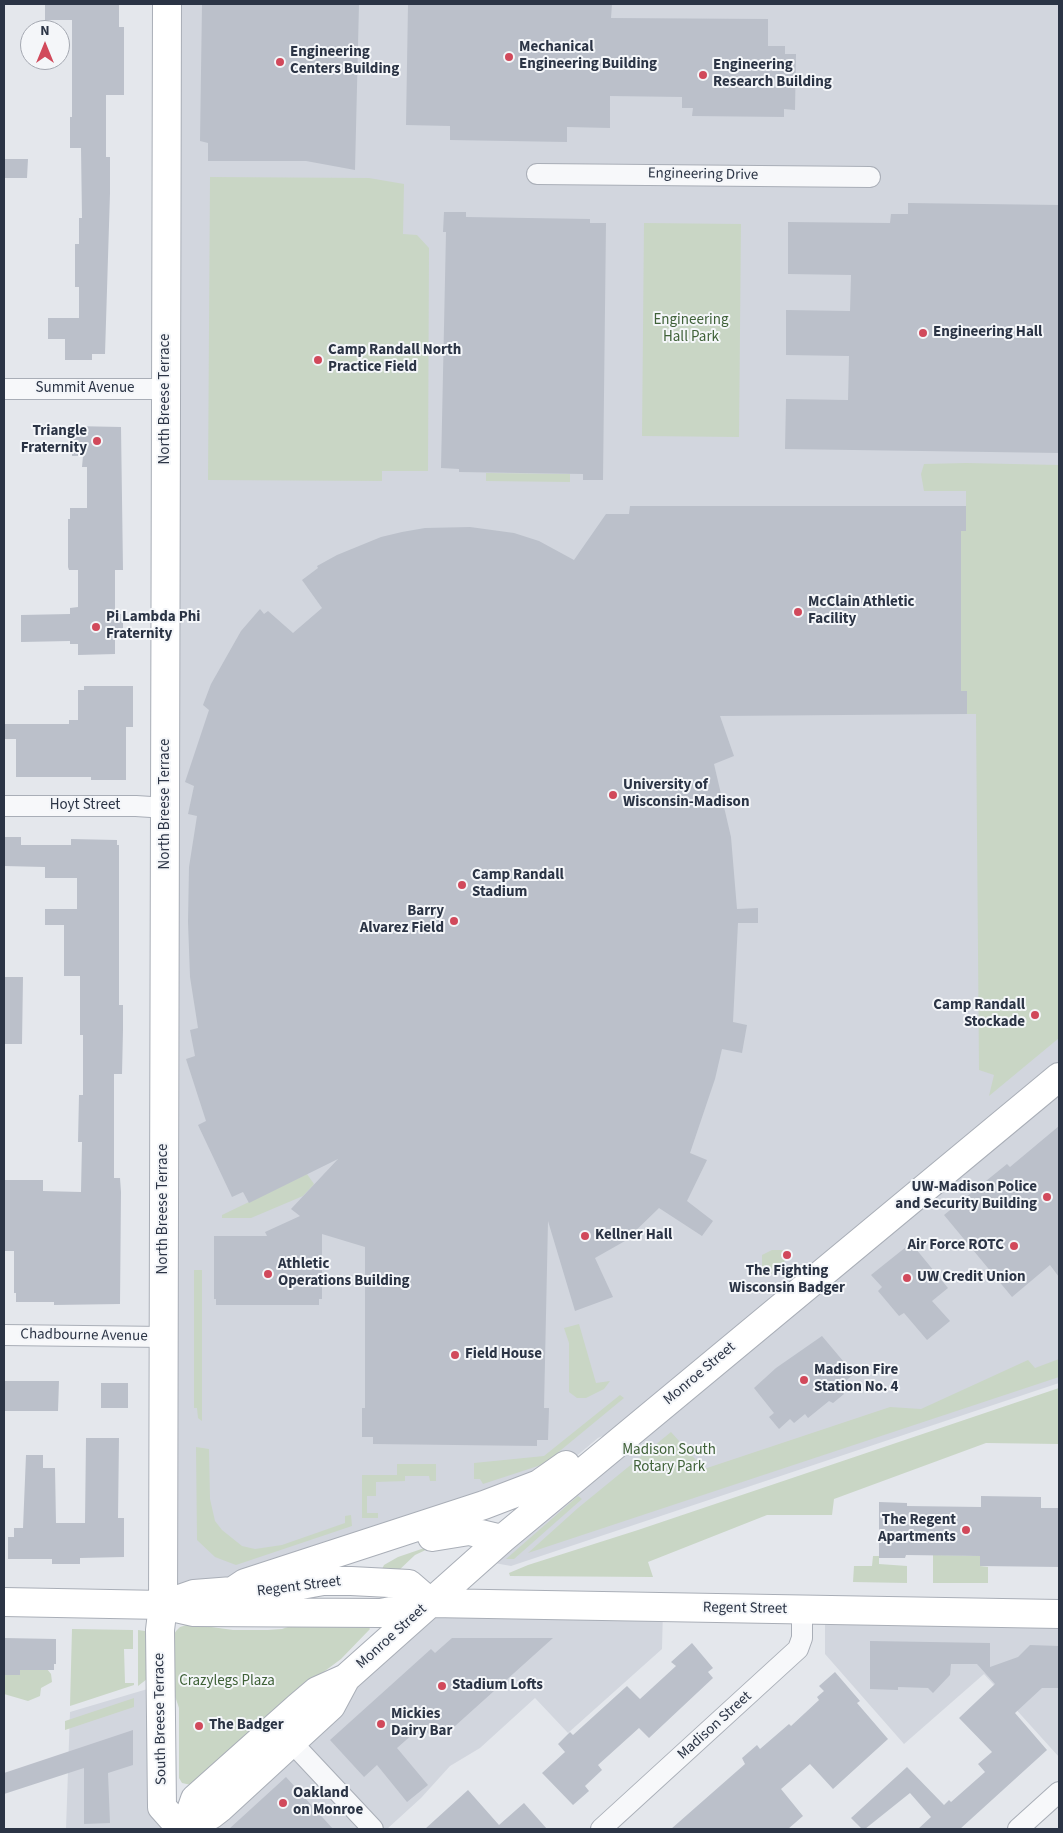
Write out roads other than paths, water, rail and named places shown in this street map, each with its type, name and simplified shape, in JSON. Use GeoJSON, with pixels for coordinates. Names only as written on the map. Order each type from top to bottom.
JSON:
{"type":"FeatureCollection","features":[{"type":"Feature","properties":{"kind":"main road","name":"North Breese Terrace"},"geometry":{"type":"LineString","coordinates":[[163,1605],[167,4]]}},
{"type":"Feature","properties":{"kind":"main road","name":"Monroe Street"},"geometry":{"type":"LineString","coordinates":[[181,1825],[195,1798],[284,1734],[317,1691],[346,1678],[502,1539],[1059,1077]]}},
{"type":"Feature","properties":{"kind":"main road"},"geometry":{"type":"LineString","coordinates":[[233,1591],[245,1583],[484,1505],[539,1484],[555,1474],[598,1438],[651,1415]]}},
{"type":"Feature","properties":{"kind":"main road"},"geometry":{"type":"LineString","coordinates":[[258,1612],[283,1602],[334,1593],[384,1554],[425,1539],[459,1531],[469,1531],[502,1539]]}},
{"type":"Feature","properties":{"kind":"main road","name":"Regent Street"},"geometry":{"type":"LineString","coordinates":[[163,1605],[194,1594],[233,1591],[246,1595],[323,1581],[409,1584],[431,1603]]}},
{"type":"Feature","properties":{"kind":"main road","name":"Regent Street"},"geometry":{"type":"LineString","coordinates":[[4,1602],[163,1605],[194,1612],[381,1613],[431,1603],[1059,1614]]}},
{"type":"Feature","properties":{"kind":"main road","name":"South Breese Terrace"},"geometry":{"type":"LineString","coordinates":[[163,1605],[160,1630],[162,1807],[181,1825]]}},
{"type":"Feature","properties":{"kind":"street","name":"Engineering Drive"},"geometry":{"type":"LineString","coordinates":[[537,174],[870,177]]}},
{"type":"Feature","properties":{"kind":"street","name":"Summit Avenue"},"geometry":{"type":"LineString","coordinates":[[4,389],[166,389]]}},
{"type":"Feature","properties":{"kind":"street","name":"Hoyt Street"},"geometry":{"type":"LineString","coordinates":[[4,806],[136,806],[166,808]]}},
{"type":"Feature","properties":{"kind":"street","name":"Chadbourne Avenue"},"geometry":{"type":"LineString","coordinates":[[4,1335],[164,1337]]}},
{"type":"Feature","properties":{"kind":"street","name":"Madison Street"},"geometry":{"type":"LineString","coordinates":[[601,1829],[798,1649],[802,1638],[802,1610]]}},
{"type":"Feature","properties":{"kind":"street"},"geometry":{"type":"LineString","coordinates":[[284,1734],[373,1829]]}},
{"type":"Feature","properties":{"kind":"street"},"geometry":{"type":"LineString","coordinates":[[1018,1829],[1059,1792]]}},
{"type":"Feature","properties":{"kind":"place","name":"Mechanical Engineering Building"},"geometry":{"type":"Point","coordinates":[509,57]}},
{"type":"Feature","properties":{"kind":"place","name":"Engineering Centers Building"},"geometry":{"type":"Point","coordinates":[280,62]}},
{"type":"Feature","properties":{"kind":"place","name":"Engineering Research Building"},"geometry":{"type":"Point","coordinates":[703,75]}},
{"type":"Feature","properties":{"kind":"place","name":"Engineering Hall"},"geometry":{"type":"Point","coordinates":[923,333]}},
{"type":"Feature","properties":{"kind":"place","name":"Camp Randall North Practice Field"},"geometry":{"type":"Point","coordinates":[318,360]}},
{"type":"Feature","properties":{"kind":"place","name":"Triangle Fraternity"},"geometry":{"type":"Point","coordinates":[97,441]}},
{"type":"Feature","properties":{"kind":"place","name":"McClain Athletic Facility"},"geometry":{"type":"Point","coordinates":[798,612]}},
{"type":"Feature","properties":{"kind":"place","name":"Pi Lambda Phi Fraternity"},"geometry":{"type":"Point","coordinates":[96,627]}},
{"type":"Feature","properties":{"kind":"place","name":"University of Wisconsin-Madison"},"geometry":{"type":"Point","coordinates":[613,795]}},
{"type":"Feature","properties":{"kind":"place","name":"Camp Randall Stadium"},"geometry":{"type":"Point","coordinates":[462,885]}},
{"type":"Feature","properties":{"kind":"place","name":"Barry Alvarez Field"},"geometry":{"type":"Point","coordinates":[454,921]}},
{"type":"Feature","properties":{"kind":"place","name":"Camp Randall Stockade"},"geometry":{"type":"Point","coordinates":[1035,1015]}},
{"type":"Feature","properties":{"kind":"place","name":"UW-Madison Police and Security Building"},"geometry":{"type":"Point","coordinates":[1047,1197]}},
{"type":"Feature","properties":{"kind":"place","name":"Kellner Hall"},"geometry":{"type":"Point","coordinates":[585,1236]}},
{"type":"Feature","properties":{"kind":"place","name":"Air Force ROTC"},"geometry":{"type":"Point","coordinates":[1014,1246]}},
{"type":"Feature","properties":{"kind":"place","name":"The Fighting Wisconsin Badger"},"geometry":{"type":"Point","coordinates":[787,1255]}},
{"type":"Feature","properties":{"kind":"place","name":"Athletic Operations Building"},"geometry":{"type":"Point","coordinates":[268,1274]}},
{"type":"Feature","properties":{"kind":"place","name":"UW Credit Union"},"geometry":{"type":"Point","coordinates":[907,1278]}},
{"type":"Feature","properties":{"kind":"place","name":"Field House"},"geometry":{"type":"Point","coordinates":[455,1355]}},
{"type":"Feature","properties":{"kind":"place","name":"Madison Fire Station No. 4"},"geometry":{"type":"Point","coordinates":[804,1380]}},
{"type":"Feature","properties":{"kind":"place","name":"The Regent Apartments"},"geometry":{"type":"Point","coordinates":[966,1530]}},
{"type":"Feature","properties":{"kind":"place","name":"Stadium Lofts"},"geometry":{"type":"Point","coordinates":[442,1686]}},
{"type":"Feature","properties":{"kind":"place","name":"Mickies Dairy Bar"},"geometry":{"type":"Point","coordinates":[381,1724]}},
{"type":"Feature","properties":{"kind":"place","name":"The Badger"},"geometry":{"type":"Point","coordinates":[199,1726]}},
{"type":"Feature","properties":{"kind":"place","name":"Oakland on Monroe"},"geometry":{"type":"Point","coordinates":[283,1803]}},
{"type":"Feature","properties":{"kind":"park label","name":"Engineering Hall Park"},"geometry":{"type":"Point","coordinates":[691,330]}},
{"type":"Feature","properties":{"kind":"park label","name":"Madison South Rotary Park"},"geometry":{"type":"Point","coordinates":[669,1460]}},
{"type":"Feature","properties":{"kind":"park label","name":"Crazylegs Plaza"},"geometry":{"type":"Point","coordinates":[227,1682]}}]}
